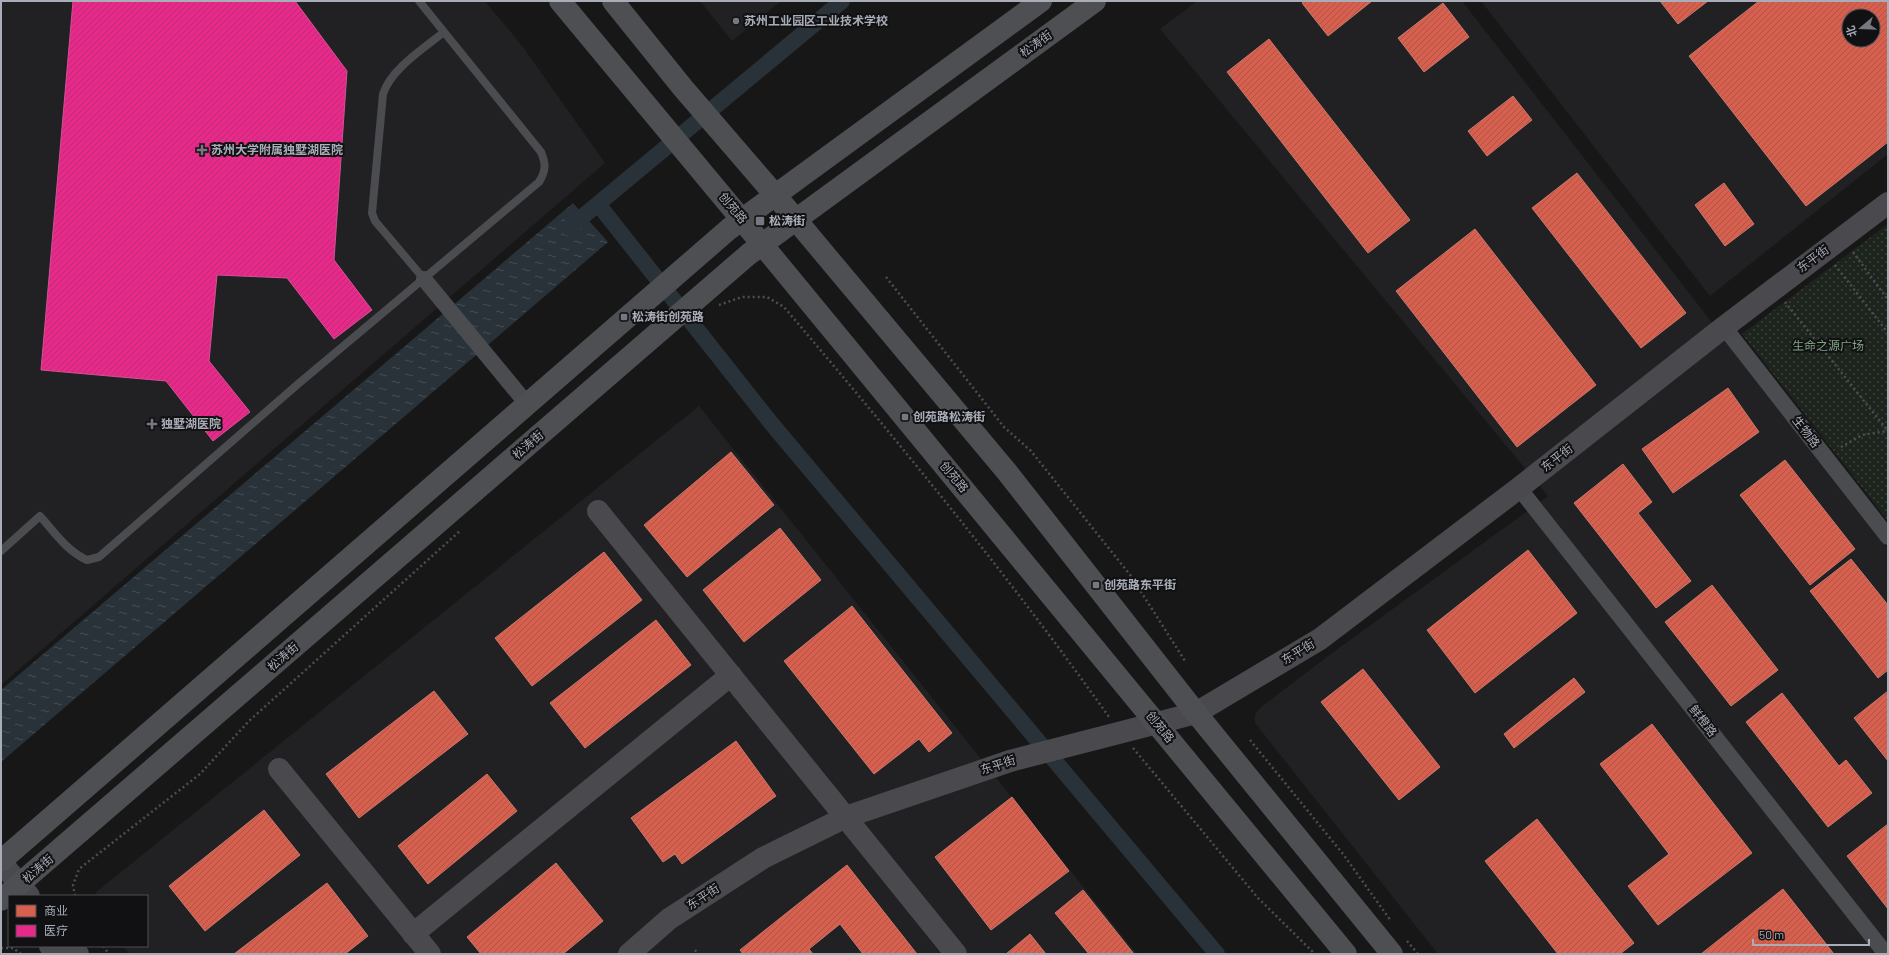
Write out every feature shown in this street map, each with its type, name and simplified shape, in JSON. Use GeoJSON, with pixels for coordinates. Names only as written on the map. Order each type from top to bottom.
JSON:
{"type":"FeatureCollection","features":[{"type":"Feature","properties":{"kind":"main road","name":"创苑路"},"geometry":{"type":"LineString","coordinates":[[560,1],[697,165],[1346,954]]}},
{"type":"Feature","properties":{"kind":"main road"},"geometry":{"type":"LineString","coordinates":[[613,1],[683,88],[776,196],[1007,472],[1196,713],[1399,946]]}},
{"type":"Feature","properties":{"kind":"main road"},"geometry":{"type":"LineString","coordinates":[[1,862],[527,404],[742,220],[1041,1]]}},
{"type":"Feature","properties":{"kind":"main road","name":"松涛街"},"geometry":{"type":"LineString","coordinates":[[11,894],[669,322],[713,297],[762,244],[1095,1]]}},
{"type":"Feature","properties":{"kind":"street","name":"东平街"},"geometry":{"type":"LineString","coordinates":[[629,954],[669,919],[763,858],[846,816],[1010,761],[1078,742],[1120,733],[1196,713],[1320,639],[1519,488],[1724,327],[1888,202]]}},
{"type":"Feature","properties":{"kind":"street"},"geometry":{"type":"LineString","coordinates":[[424,279],[527,404]]}},
{"type":"Feature","properties":{"kind":"street","name":"生物路"},"geometry":{"type":"LineString","coordinates":[[1724,327],[1888,537]]}},
{"type":"Feature","properties":{"kind":"street","name":"鲜橙路"},"geometry":{"type":"LineString","coordinates":[[1519,488],[1886,954]]}},
{"type":"Feature","properties":{"kind":"street"},"geometry":{"type":"LineString","coordinates":[[598,512],[846,816],[956,954]]}},
{"type":"Feature","properties":{"kind":"street"},"geometry":{"type":"LineString","coordinates":[[413,934],[731,675]]}},
{"type":"Feature","properties":{"kind":"street"},"geometry":{"type":"LineString","coordinates":[[279,769],[430,954]]}},
{"type":"Feature","properties":{"kind":"street"},"geometry":{"type":"LineString","coordinates":[[1,862],[11,894]]}},
{"type":"Feature","properties":{"kind":"lane"},"geometry":{"type":"LineString","coordinates":[[1,551],[40,516],[68,549],[77,556],[87,560],[99,557],[298,384],[539,182],[544,172],[545,161],[541,152],[419,1]]}},
{"type":"Feature","properties":{"kind":"lane"},"geometry":{"type":"LineString","coordinates":[[424,279],[375,221],[372,213],[383,94],[386,86],[394,73],[444,32]]}},
{"type":"Feature","properties":{"kind":"path"},"geometry":{"type":"LineString","coordinates":[[1850,248],[1888,300]]}},
{"type":"Feature","properties":{"kind":"path"},"geometry":{"type":"LineString","coordinates":[[1832,261],[1888,333]]}},
{"type":"Feature","properties":{"kind":"path"},"geometry":{"type":"LineString","coordinates":[[886,277],[1004,427],[1031,451],[1131,576],[1185,661]]}},
{"type":"Feature","properties":{"kind":"path"},"geometry":{"type":"LineString","coordinates":[[713,297],[767,297],[784,307],[875,414],[1050,634],[1120,733],[1258,898],[1315,954]]}},
{"type":"Feature","properties":{"kind":"path"},"geometry":{"type":"LineString","coordinates":[[1782,299],[1888,431]]}},
{"type":"Feature","properties":{"kind":"path"},"geometry":{"type":"LineString","coordinates":[[1841,447],[1862,435],[1888,431]]}},
{"type":"Feature","properties":{"kind":"path"},"geometry":{"type":"LineString","coordinates":[[75,895],[73,885],[79,869],[200,774],[249,720],[462,529]]}},
{"type":"Feature","properties":{"kind":"path"},"geometry":{"type":"LineString","coordinates":[[1250,740],[1343,854],[1392,923]]}},
{"type":"Feature","properties":{"kind":"path"},"geometry":{"type":"LineString","coordinates":[[1399,946],[1418,954]]}},
{"type":"Feature","properties":{"kind":"path"},"geometry":{"type":"LineString","coordinates":[[1,948],[13,948],[21,954]]}},
{"type":"Feature","properties":{"kind":"path"},"geometry":{"type":"LineString","coordinates":[[695,950],[698,954]]}},
{"type":"Feature","properties":{"kind":"shaded area","name":"独墅湖医院"},"geometry":{"type":"Polygon","coordinates":[[[1,1],[485,1],[523,47],[605,163],[1,685],[1,1]]]}},
{"type":"Feature","properties":{"kind":"shaded area","name":"苏州工业园区工业技术学校"},"geometry":{"type":"Polygon","coordinates":[[[700,1],[781,1],[732,41],[700,1]]]}},
{"type":"Feature","properties":{"kind":"shaded area"},"geometry":{"type":"Polygon","coordinates":[[[1197,1],[1462,1],[1888,549],[1888,954],[1438,954],[1259,728],[1255,722],[1255,715],[1260,708],[1328,656],[1548,496],[1160,29],[1197,1]]]}},
{"type":"Feature","properties":{"kind":"shaded area"},"geometry":{"type":"Polygon","coordinates":[[[1481,1],[1888,1],[1888,154],[1710,296],[1481,1]]]}},
{"type":"Feature","properties":{"kind":"shaded area"},"geometry":{"type":"Polygon","coordinates":[[[699,406],[1137,954],[130,954],[124,947],[148,947],[148,895],[96,895],[95,893],[699,406]]]}},
{"type":"Feature","properties":{"kind":"green space","name":"生命之源广场"},"geometry":{"type":"Polygon","coordinates":[[[1888,224],[1888,521],[1742,334],[1888,224]]]}},
{"type":"Feature","properties":{"kind":"water"},"geometry":{"type":"Polygon","coordinates":[[[573,203],[608,242],[1,762],[1,690],[573,203]]]}},
{"type":"Feature","properties":{"kind":"building: 商业"},"geometry":{"type":"Polygon","coordinates":[[[1305,1],[1372,1],[1328,36],[1302,3],[1305,1]]]}},
{"type":"Feature","properties":{"kind":"building: 商业"},"geometry":{"type":"Polygon","coordinates":[[[1660,1],[1708,1],[1678,24],[1660,1]]]}},
{"type":"Feature","properties":{"kind":"building: 商业"},"geometry":{"type":"Polygon","coordinates":[[[1759,1],[1888,1],[1888,142],[1806,206],[1689,56],[1759,1]]]}},
{"type":"Feature","properties":{"kind":"building: 商业"},"geometry":{"type":"Polygon","coordinates":[[[1443,3],[1469,37],[1424,72],[1398,38],[1443,3]]]}},
{"type":"Feature","properties":{"kind":"building: 商业"},"geometry":{"type":"Polygon","coordinates":[[[1269,39],[1410,220],[1368,253],[1227,72],[1269,39]]]}},
{"type":"Feature","properties":{"kind":"building: 商业"},"geometry":{"type":"Polygon","coordinates":[[[1513,96],[1532,120],[1487,156],[1468,131],[1513,96]]]}},
{"type":"Feature","properties":{"kind":"building: 商业"},"geometry":{"type":"Polygon","coordinates":[[[1577,173],[1686,313],[1641,348],[1532,208],[1577,173]]]}},
{"type":"Feature","properties":{"kind":"building: 商业"},"geometry":{"type":"Polygon","coordinates":[[[1724,183],[1754,224],[1725,246],[1695,205],[1724,183]]]}},
{"type":"Feature","properties":{"kind":"building: 商业"},"geometry":{"type":"Polygon","coordinates":[[[1475,229],[1596,385],[1517,447],[1396,291],[1475,229]]]}},
{"type":"Feature","properties":{"kind":"building: 商业"},"geometry":{"type":"Polygon","coordinates":[[[1728,388],[1759,432],[1673,493],[1642,449],[1728,388]]]}},
{"type":"Feature","properties":{"kind":"building: 商业"},"geometry":{"type":"Polygon","coordinates":[[[731,452],[774,505],[687,577],[644,525],[731,452]]]}},
{"type":"Feature","properties":{"kind":"building: 商业"},"geometry":{"type":"Polygon","coordinates":[[[1785,460],[1855,549],[1810,585],[1740,495],[1785,460]]]}},
{"type":"Feature","properties":{"kind":"building: 商业"},"geometry":{"type":"Polygon","coordinates":[[[1623,464],[1652,502],[1638,513],[1691,581],[1656,608],[1574,503],[1623,464]]]}},
{"type":"Feature","properties":{"kind":"building: 商业"},"geometry":{"type":"Polygon","coordinates":[[[780,528],[821,580],[744,642],[703,590],[780,528]]]}},
{"type":"Feature","properties":{"kind":"building: 商业"},"geometry":{"type":"Polygon","coordinates":[[[1528,550],[1577,613],[1475,693],[1427,630],[1528,550]]]}},
{"type":"Feature","properties":{"kind":"building: 商业"},"geometry":{"type":"Polygon","coordinates":[[[604,552],[642,600],[532,686],[495,638],[604,552]]]}},
{"type":"Feature","properties":{"kind":"building: 商业"},"geometry":{"type":"Polygon","coordinates":[[[1851,559],[1888,605],[1888,670],[1878,678],[1810,591],[1851,559]]]}},
{"type":"Feature","properties":{"kind":"building: 商业"},"geometry":{"type":"Polygon","coordinates":[[[1712,585],[1778,670],[1731,706],[1665,622],[1712,585]]]}},
{"type":"Feature","properties":{"kind":"building: 商业"},"geometry":{"type":"Polygon","coordinates":[[[852,606],[952,733],[929,752],[919,739],[874,774],[784,661],[852,606]]]}},
{"type":"Feature","properties":{"kind":"building: 商业"},"geometry":{"type":"Polygon","coordinates":[[[656,620],[691,665],[585,748],[550,703],[656,620]]]}},
{"type":"Feature","properties":{"kind":"building: 商业"},"geometry":{"type":"Polygon","coordinates":[[[1363,669],[1440,767],[1399,800],[1321,702],[1363,669]]]}},
{"type":"Feature","properties":{"kind":"building: 商业"},"geometry":{"type":"Polygon","coordinates":[[[1574,678],[1585,692],[1514,748],[1504,734],[1574,678]]]}},
{"type":"Feature","properties":{"kind":"building: 商业"},"geometry":{"type":"Polygon","coordinates":[[[434,691],[468,734],[359,818],[326,774],[434,691]]]}},
{"type":"Feature","properties":{"kind":"building: 商业"},"geometry":{"type":"Polygon","coordinates":[[[1888,691],[1888,761],[1854,718],[1888,691]]]}},
{"type":"Feature","properties":{"kind":"building: 商业"},"geometry":{"type":"Polygon","coordinates":[[[1782,693],[1839,766],[1846,760],[1872,793],[1828,827],[1746,722],[1782,693]]]}},
{"type":"Feature","properties":{"kind":"building: 商业"},"geometry":{"type":"Polygon","coordinates":[[[1652,724],[1752,853],[1658,925],[1628,886],[1669,854],[1600,764],[1652,724]]]}},
{"type":"Feature","properties":{"kind":"building: 商业"},"geometry":{"type":"Polygon","coordinates":[[[736,741],[776,796],[682,864],[675,854],[663,862],[631,818],[736,741]]]}},
{"type":"Feature","properties":{"kind":"building: 商业"},"geometry":{"type":"Polygon","coordinates":[[[487,774],[517,811],[428,884],[398,846],[487,774]]]}},
{"type":"Feature","properties":{"kind":"building: 商业"},"geometry":{"type":"Polygon","coordinates":[[[1012,797],[1069,871],[991,930],[935,857],[1012,797]]]}},
{"type":"Feature","properties":{"kind":"building: 商业"},"geometry":{"type":"Polygon","coordinates":[[[264,810],[300,855],[205,931],[169,886],[264,810]]]}},
{"type":"Feature","properties":{"kind":"building: 商业"},"geometry":{"type":"Polygon","coordinates":[[[1537,819],[1634,943],[1620,954],[1558,954],[1485,861],[1537,819]]]}},
{"type":"Feature","properties":{"kind":"building: 商业"},"geometry":{"type":"Polygon","coordinates":[[[1888,824],[1888,909],[1847,856],[1888,824]]]}},
{"type":"Feature","properties":{"kind":"building: 商业"},"geometry":{"type":"Polygon","coordinates":[[[556,863],[603,921],[563,954],[481,954],[467,937],[556,863]]]}},
{"type":"Feature","properties":{"kind":"building: 商业"},"geometry":{"type":"Polygon","coordinates":[[[847,865],[917,954],[863,954],[840,924],[809,949],[813,954],[743,954],[740,950],[847,865]]]}},
{"type":"Feature","properties":{"kind":"building: 商业"},"geometry":{"type":"Polygon","coordinates":[[[327,883],[368,936],[345,954],[234,954],[327,883]]]}},
{"type":"Feature","properties":{"kind":"building: 商业"},"geometry":{"type":"Polygon","coordinates":[[[1783,889],[1834,954],[1701,954],[1783,889]]]}},
{"type":"Feature","properties":{"kind":"building: 商业"},"geometry":{"type":"Polygon","coordinates":[[[1083,890],[1134,954],[1089,954],[1055,913],[1083,890]]]}},
{"type":"Feature","properties":{"kind":"building: 商业"},"geometry":{"type":"Polygon","coordinates":[[[1030,934],[1046,954],[1006,954],[1030,934]]]}},
{"type":"Feature","properties":{"kind":"building: 医疗"},"geometry":{"type":"Polygon","coordinates":[[[73,1],[295,1],[347,71],[334,260],[372,310],[334,339],[287,278],[217,275],[209,361],[250,412],[213,441],[166,381],[41,370],[73,1]]]}},
{"type":"Feature","properties":{"kind":"waterway"},"geometry":{"type":"LineString","coordinates":[[569,228],[842,1]]}},
{"type":"Feature","properties":{"kind":"waterway"},"geometry":{"type":"LineString","coordinates":[[598,204],[771,423],[1217,954]]}},
{"type":"Feature","properties":{"kind":"place","name":"苏州工业园区工业技术学校"},"geometry":{"type":"Point","coordinates":[736,21]}},
{"type":"Feature","properties":{"kind":"place","name":"苏州大学附属独墅湖医院"},"geometry":{"type":"Point","coordinates":[202,150]}},
{"type":"Feature","properties":{"kind":"place","name":"松涛街"},"geometry":{"type":"Point","coordinates":[760,221]}},
{"type":"Feature","properties":{"kind":"place","name":"松涛街创苑路"},"geometry":{"type":"Point","coordinates":[624,317]}},
{"type":"Feature","properties":{"kind":"place","name":"创苑路松涛街"},"geometry":{"type":"Point","coordinates":[905,417]}},
{"type":"Feature","properties":{"kind":"place","name":"独墅湖医院"},"geometry":{"type":"Point","coordinates":[152,424]}},
{"type":"Feature","properties":{"kind":"place","name":"创苑路东平街"},"geometry":{"type":"Point","coordinates":[1096,585]}}]}
